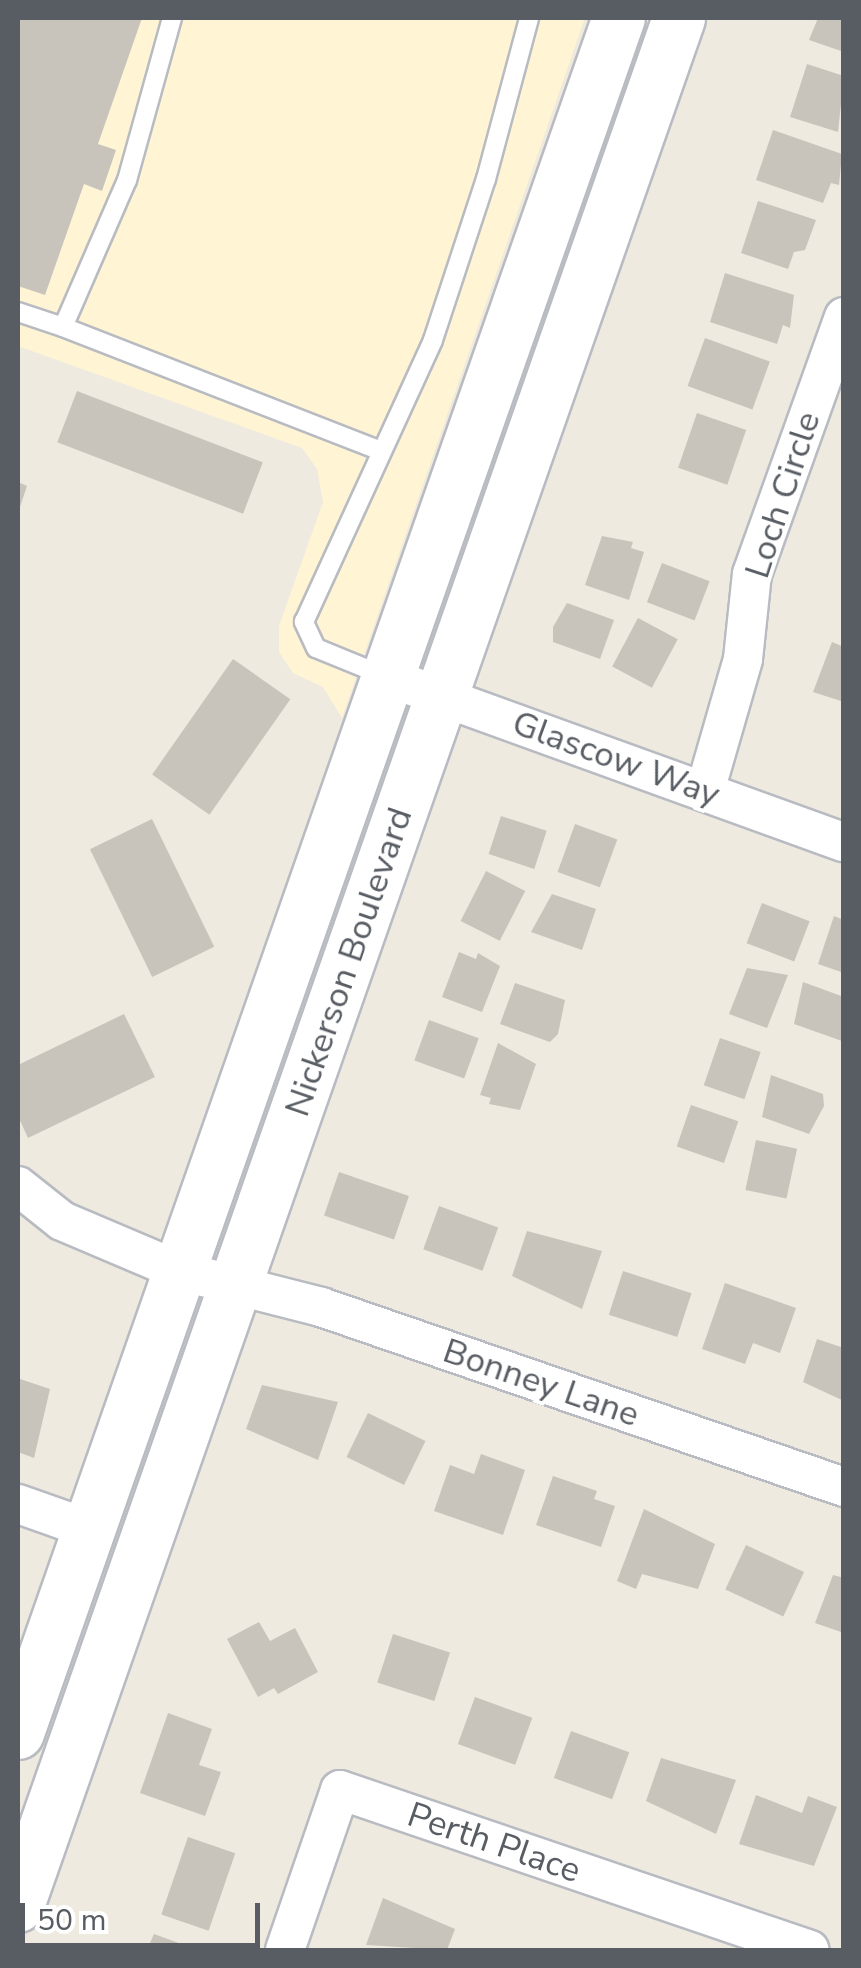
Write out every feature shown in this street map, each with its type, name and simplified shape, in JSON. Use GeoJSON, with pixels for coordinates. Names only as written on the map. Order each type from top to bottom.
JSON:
{"type":"FeatureCollection","features":[{"type":"Feature","properties":{"kind":"street","name":"Nickerson Boulevard"},"geometry":{"type":"LineString","coordinates":[[18,1732],[387,677],[644,39]]}},
{"type":"Feature","properties":{"kind":"street","name":"Nickerson Boulevard"},"geometry":{"type":"LineString","coordinates":[[18,1906],[442,696],[644,39]]}},
{"type":"Feature","properties":{"kind":"street","name":"Loch Circle"},"geometry":{"type":"LineString","coordinates":[[704,792],[743,659],[752,574],[844,318]]}},
{"type":"Feature","properties":{"kind":"street","name":"Glascow Way"},"geometry":{"type":"LineString","coordinates":[[387,677],[844,842]]}},
{"type":"Feature","properties":{"kind":"street","name":"Bonney Lane"},"geometry":{"type":"LineString","coordinates":[[18,1186],[62,1221],[180,1271],[237,1282],[844,1487]]}},
{"type":"Feature","properties":{"kind":"street"},"geometry":{"type":"LineString","coordinates":[[18,1504],[88,1530]]}},
{"type":"Feature","properties":{"kind":"street","name":"Perth Place"},"geometry":{"type":"LineString","coordinates":[[285,1950],[340,1790],[809,1950]]}},
{"type":"Feature","properties":{"kind":"lane"},"geometry":{"type":"LineString","coordinates":[[63,327],[127,180],[172,18]]}},
{"type":"Feature","properties":{"kind":"lane"},"geometry":{"type":"LineString","coordinates":[[387,677],[316,648],[304,622],[456,278],[529,18]]}},
{"type":"Feature","properties":{"kind":"lane"},"geometry":{"type":"LineString","coordinates":[[18,312],[381,451]]}},
{"type":"Feature","properties":{"kind":"shaded area"},"geometry":{"type":"Polygon","coordinates":[[[18,18],[585,18],[342,718],[323,687],[293,673],[279,652],[279,626],[323,502],[317,469],[302,448],[18,346],[18,18]]]}},
{"type":"Feature","properties":{"kind":"building"},"geometry":{"type":"Polygon","coordinates":[[[18,18],[142,18],[98,144],[116,150],[102,191],[84,184],[45,295],[18,286],[18,18]]]}},
{"type":"Feature","properties":{"kind":"building"},"geometry":{"type":"Polygon","coordinates":[[[818,18],[844,18],[844,52],[809,40],[818,18]]]}},
{"type":"Feature","properties":{"kind":"building"},"geometry":{"type":"Polygon","coordinates":[[[807,64],[844,76],[838,132],[790,117],[807,64]]]}},
{"type":"Feature","properties":{"kind":"building"},"geometry":{"type":"Polygon","coordinates":[[[773,130],[842,154],[839,185],[831,183],[823,203],[756,180],[773,130]]]}},
{"type":"Feature","properties":{"kind":"building"},"geometry":{"type":"Polygon","coordinates":[[[758,201],[816,220],[805,250],[794,252],[788,269],[741,253],[758,201]]]}},
{"type":"Feature","properties":{"kind":"building"},"geometry":{"type":"Polygon","coordinates":[[[725,273],[794,295],[790,328],[783,325],[777,344],[710,322],[725,273]]]}},
{"type":"Feature","properties":{"kind":"building"},"geometry":{"type":"Polygon","coordinates":[[[705,338],[770,362],[752,410],[688,386],[705,338]]]}},
{"type":"Feature","properties":{"kind":"building"},"geometry":{"type":"Polygon","coordinates":[[[77,391],[263,462],[243,514],[57,442],[77,391]]]}},
{"type":"Feature","properties":{"kind":"building"},"geometry":{"type":"Polygon","coordinates":[[[697,413],[746,430],[727,485],[678,468],[697,413]]]}},
{"type":"Feature","properties":{"kind":"building"},"geometry":{"type":"Polygon","coordinates":[[[18,482],[27,486],[18,513],[18,482]]]}},
{"type":"Feature","properties":{"kind":"building"},"geometry":{"type":"Polygon","coordinates":[[[602,536],[633,542],[631,548],[644,552],[629,600],[585,585],[602,536]]]}},
{"type":"Feature","properties":{"kind":"building"},"geometry":{"type":"Polygon","coordinates":[[[662,563],[710,581],[695,620],[647,602],[662,563]]]}},
{"type":"Feature","properties":{"kind":"building"},"geometry":{"type":"Polygon","coordinates":[[[567,603],[614,620],[600,659],[553,642],[553,627],[567,603]]]}},
{"type":"Feature","properties":{"kind":"building"},"geometry":{"type":"Polygon","coordinates":[[[638,618],[678,639],[652,688],[612,667],[638,618]]]}},
{"type":"Feature","properties":{"kind":"building"},"geometry":{"type":"Polygon","coordinates":[[[832,642],[844,647],[844,702],[813,692],[832,642]]]}},
{"type":"Feature","properties":{"kind":"building"},"geometry":{"type":"Polygon","coordinates":[[[233,659],[290,699],[209,815],[152,775],[233,659]]]}},
{"type":"Feature","properties":{"kind":"building"},"geometry":{"type":"Polygon","coordinates":[[[501,816],[547,831],[534,869],[489,854],[501,816]]]}},
{"type":"Feature","properties":{"kind":"building"},"geometry":{"type":"Polygon","coordinates":[[[152,819],[214,947],[152,977],[90,849],[152,819]]]}},
{"type":"Feature","properties":{"kind":"building"},"geometry":{"type":"Polygon","coordinates":[[[575,824],[617,839],[600,887],[558,872],[575,824]]]}},
{"type":"Feature","properties":{"kind":"building"},"geometry":{"type":"Polygon","coordinates":[[[486,871],[525,891],[500,941],[461,921],[486,871]]]}},
{"type":"Feature","properties":{"kind":"building"},"geometry":{"type":"Polygon","coordinates":[[[552,894],[596,909],[582,950],[531,932],[552,894]]]}},
{"type":"Feature","properties":{"kind":"building"},"geometry":{"type":"Polygon","coordinates":[[[762,903],[810,921],[794,961],[747,943],[762,903]]]}},
{"type":"Feature","properties":{"kind":"building"},"geometry":{"type":"Polygon","coordinates":[[[834,916],[844,920],[844,973],[818,964],[834,916]]]}},
{"type":"Feature","properties":{"kind":"building"},"geometry":{"type":"Polygon","coordinates":[[[459,952],[476,959],[478,953],[500,966],[482,1012],[442,997],[459,952]]]}},
{"type":"Feature","properties":{"kind":"building"},"geometry":{"type":"Polygon","coordinates":[[[747,968],[788,975],[767,1028],[729,1014],[747,968]]]}},
{"type":"Feature","properties":{"kind":"building"},"geometry":{"type":"Polygon","coordinates":[[[803,982],[844,997],[842,1041],[794,1024],[803,982]]]}},
{"type":"Feature","properties":{"kind":"building"},"geometry":{"type":"Polygon","coordinates":[[[515,983],[565,1000],[558,1034],[550,1042],[500,1024],[515,983]]]}},
{"type":"Feature","properties":{"kind":"building"},"geometry":{"type":"Polygon","coordinates":[[[124,1014],[155,1077],[28,1138],[18,1116],[18,1065],[124,1014]]]}},
{"type":"Feature","properties":{"kind":"building"},"geometry":{"type":"Polygon","coordinates":[[[429,1020],[479,1038],[464,1079],[414,1060],[429,1020]]]}},
{"type":"Feature","properties":{"kind":"building"},"geometry":{"type":"Polygon","coordinates":[[[720,1038],[761,1052],[744,1099],[704,1085],[720,1038]]]}},
{"type":"Feature","properties":{"kind":"building"},"geometry":{"type":"Polygon","coordinates":[[[498,1043],[536,1064],[520,1110],[489,1104],[491,1098],[480,1095],[498,1043]]]}},
{"type":"Feature","properties":{"kind":"building"},"geometry":{"type":"Polygon","coordinates":[[[771,1075],[823,1094],[824,1106],[809,1134],[762,1117],[771,1075]]]}},
{"type":"Feature","properties":{"kind":"building"},"geometry":{"type":"Polygon","coordinates":[[[691,1105],[738,1121],[724,1163],[677,1147],[691,1105]]]}},
{"type":"Feature","properties":{"kind":"building"},"geometry":{"type":"Polygon","coordinates":[[[756,1140],[797,1149],[786,1199],[745,1190],[756,1140]]]}},
{"type":"Feature","properties":{"kind":"building"},"geometry":{"type":"Polygon","coordinates":[[[339,1172],[409,1196],[394,1240],[324,1215],[339,1172]]]}},
{"type":"Feature","properties":{"kind":"building"},"geometry":{"type":"Polygon","coordinates":[[[439,1206],[498,1228],[482,1271],[423,1249],[439,1206]]]}},
{"type":"Feature","properties":{"kind":"building"},"geometry":{"type":"Polygon","coordinates":[[[527,1231],[602,1251],[582,1309],[512,1276],[527,1231]]]}},
{"type":"Feature","properties":{"kind":"building"},"geometry":{"type":"Polygon","coordinates":[[[623,1271],[691,1293],[677,1337],[609,1315],[623,1271]]]}},
{"type":"Feature","properties":{"kind":"building"},"geometry":{"type":"Polygon","coordinates":[[[725,1283],[796,1308],[780,1353],[753,1343],[745,1364],[702,1349],[725,1283]]]}},
{"type":"Feature","properties":{"kind":"building"},"geometry":{"type":"Polygon","coordinates":[[[817,1339],[844,1348],[844,1401],[803,1382],[817,1339]]]}},
{"type":"Feature","properties":{"kind":"building"},"geometry":{"type":"Polygon","coordinates":[[[20,1379],[50,1389],[34,1458],[18,1452],[20,1379]]]}},
{"type":"Feature","properties":{"kind":"building"},"geometry":{"type":"Polygon","coordinates":[[[262,1385],[338,1402],[318,1460],[246,1429],[262,1385]]]}},
{"type":"Feature","properties":{"kind":"building"},"geometry":{"type":"Polygon","coordinates":[[[368,1413],[426,1441],[404,1485],[347,1457],[368,1413]]]}},
{"type":"Feature","properties":{"kind":"building"},"geometry":{"type":"Polygon","coordinates":[[[481,1454],[525,1470],[503,1535],[434,1511],[450,1465],[474,1474],[481,1454]]]}},
{"type":"Feature","properties":{"kind":"building"},"geometry":{"type":"Polygon","coordinates":[[[553,1476],[597,1491],[594,1499],[615,1506],[601,1547],[536,1525],[553,1476]]]}},
{"type":"Feature","properties":{"kind":"building"},"geometry":{"type":"Polygon","coordinates":[[[644,1509],[715,1544],[698,1589],[642,1574],[636,1589],[617,1581],[644,1509]]]}},
{"type":"Feature","properties":{"kind":"building"},"geometry":{"type":"Polygon","coordinates":[[[746,1545],[804,1572],[783,1616],[725,1589],[746,1545]]]}},
{"type":"Feature","properties":{"kind":"building"},"geometry":{"type":"Polygon","coordinates":[[[833,1575],[844,1578],[844,1633],[815,1623],[833,1575]]]}},
{"type":"Feature","properties":{"kind":"building"},"geometry":{"type":"Polygon","coordinates":[[[259,1622],[270,1641],[295,1628],[318,1672],[278,1694],[274,1688],[258,1697],[227,1639],[259,1622]]]}},
{"type":"Feature","properties":{"kind":"building"},"geometry":{"type":"Polygon","coordinates":[[[393,1634],[450,1653],[434,1701],[377,1683],[393,1634]]]}},
{"type":"Feature","properties":{"kind":"building"},"geometry":{"type":"Polygon","coordinates":[[[475,1697],[532,1718],[515,1765],[458,1744],[475,1697]]]}},
{"type":"Feature","properties":{"kind":"building"},"geometry":{"type":"Polygon","coordinates":[[[168,1713],[212,1729],[199,1765],[221,1772],[205,1816],[140,1793],[168,1713]]]}},
{"type":"Feature","properties":{"kind":"building"},"geometry":{"type":"Polygon","coordinates":[[[571,1731],[629,1752],[612,1799],[554,1778],[571,1731]]]}},
{"type":"Feature","properties":{"kind":"building"},"geometry":{"type":"Polygon","coordinates":[[[661,1758],[736,1780],[716,1834],[646,1801],[661,1758]]]}},
{"type":"Feature","properties":{"kind":"building"},"geometry":{"type":"Polygon","coordinates":[[[756,1795],[802,1813],[808,1796],[837,1807],[814,1866],[739,1844],[756,1795]]]}},
{"type":"Feature","properties":{"kind":"building"},"geometry":{"type":"Polygon","coordinates":[[[188,1837],[235,1853],[209,1931],[161,1915],[188,1837]]]}},
{"type":"Feature","properties":{"kind":"building"},"geometry":{"type":"Polygon","coordinates":[[[383,1898],[455,1929],[447,1950],[366,1945],[383,1898]]]}},
{"type":"Feature","properties":{"kind":"building"},"geometry":{"type":"Polygon","coordinates":[[[154,1934],[198,1950],[147,1950],[154,1934]]]}}]}
